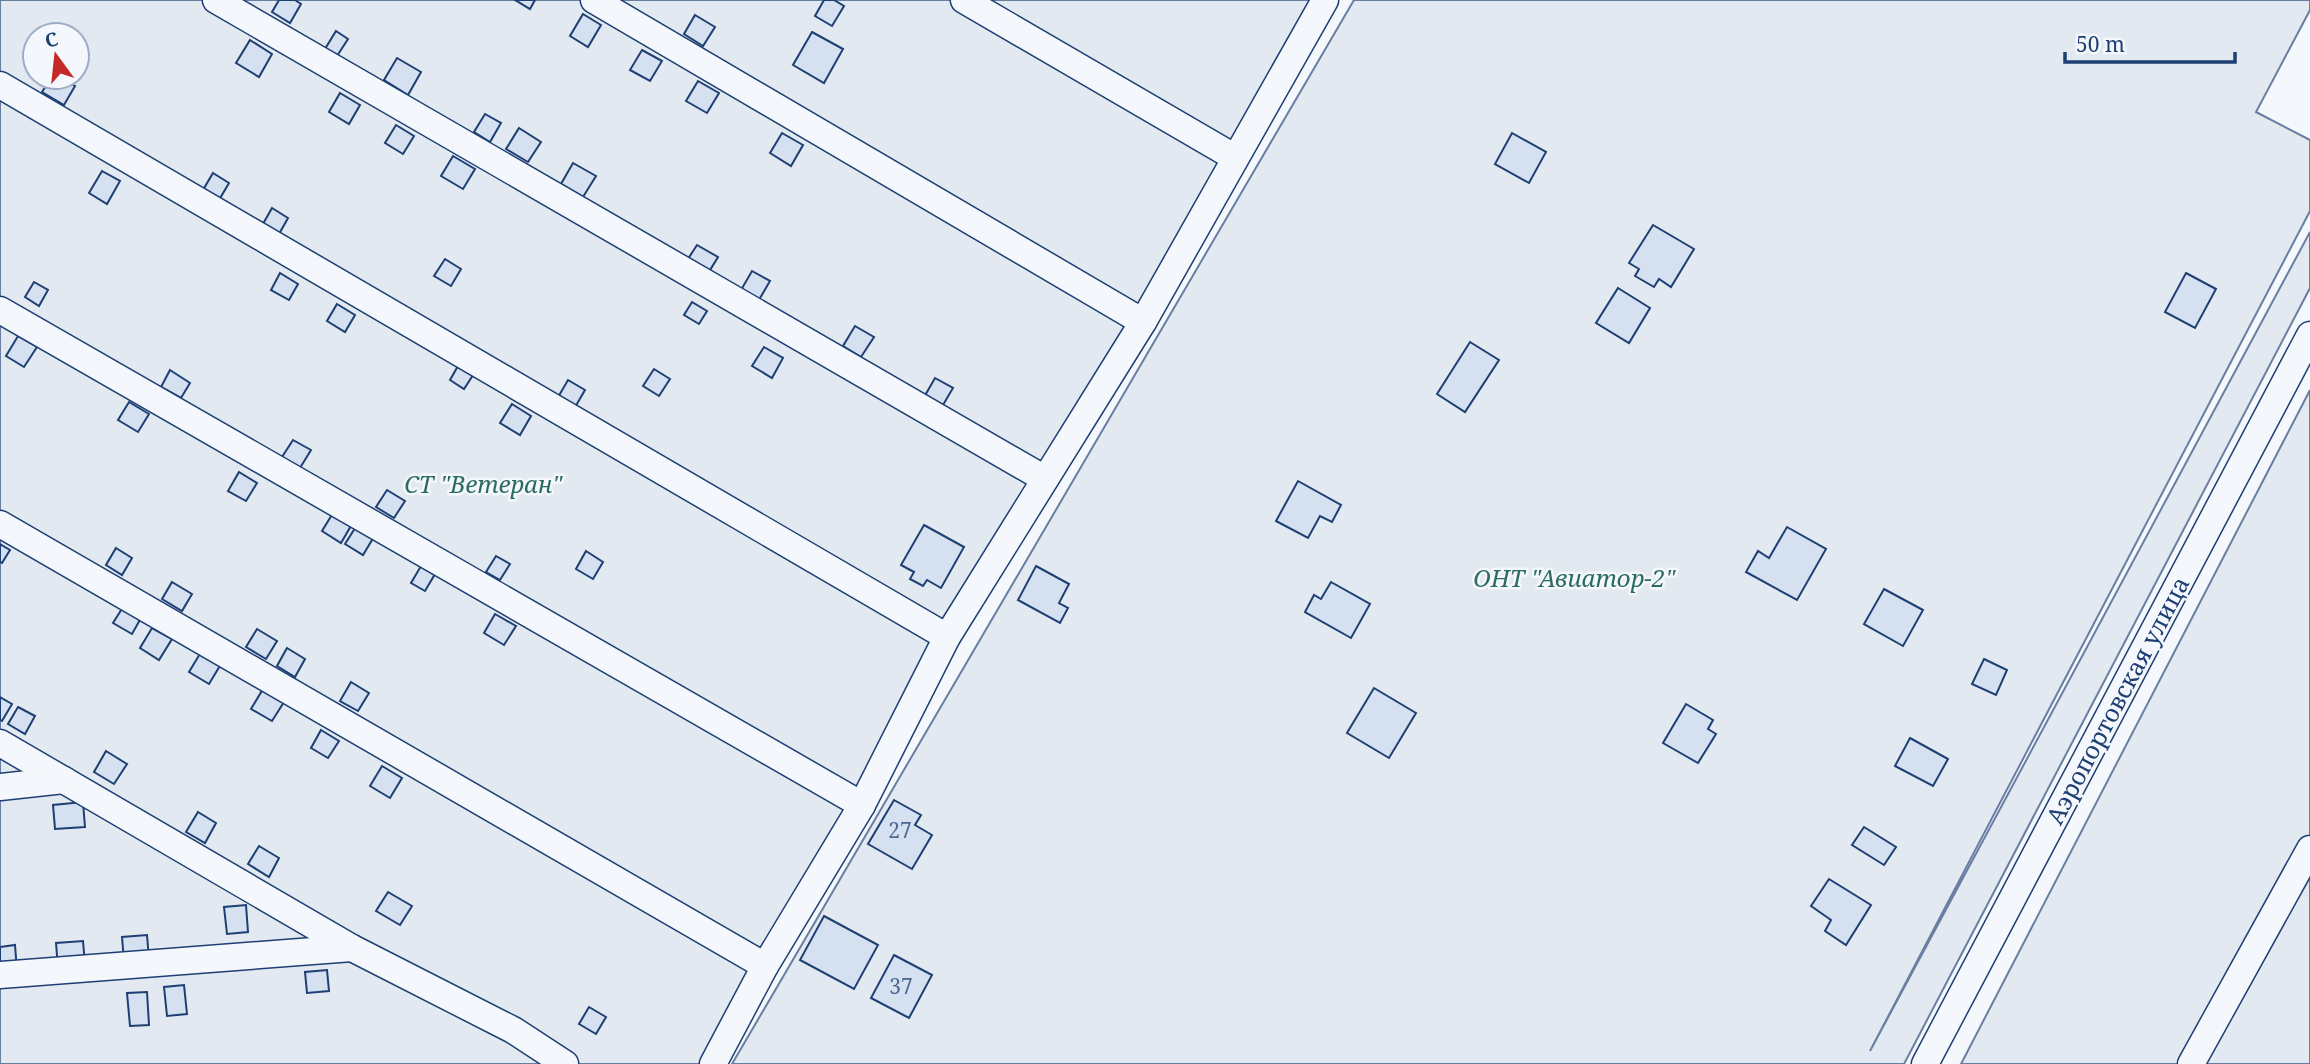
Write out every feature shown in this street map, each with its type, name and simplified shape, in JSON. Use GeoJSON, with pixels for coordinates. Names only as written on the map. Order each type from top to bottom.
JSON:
{"type":"FeatureCollection","features":[{"type":"Feature","properties":{"kind":"street"},"geometry":{"type":"LineString","coordinates":[[216,0],[1045,479]]}},
{"type":"Feature","properties":{"kind":"street"},"geometry":{"type":"LineString","coordinates":[[594,0],[1143,322]]}},
{"type":"Feature","properties":{"kind":"street"},"geometry":{"type":"LineString","coordinates":[[964,0],[1234,157]]}},
{"type":"Feature","properties":{"kind":"street"},"geometry":{"type":"LineString","coordinates":[[713,1064],[765,966],[862,806],[947,637],[1143,322],[1325,0]]}},
{"type":"Feature","properties":{"kind":"street"},"geometry":{"type":"LineString","coordinates":[[0,85],[947,637]]}},
{"type":"Feature","properties":{"kind":"street"},"geometry":{"type":"LineString","coordinates":[[0,310],[862,806]]}},
{"type":"Feature","properties":{"kind":"street","name":"Аэропортовская улица"},"geometry":{"type":"LineString","coordinates":[[1925,1064],[2310,335]]}},
{"type":"Feature","properties":{"kind":"street"},"geometry":{"type":"LineString","coordinates":[[0,524],[765,966]]}},
{"type":"Feature","properties":{"kind":"street"},"geometry":{"type":"LineString","coordinates":[[0,743],[352,948],[513,1030],[565,1064]]}},
{"type":"Feature","properties":{"kind":"street"},"geometry":{"type":"LineString","coordinates":[[0,787],[64,780]]}},
{"type":"Feature","properties":{"kind":"street"},"geometry":{"type":"LineString","coordinates":[[2191,1064],[2310,849]]}},
{"type":"Feature","properties":{"kind":"street"},"geometry":{"type":"LineString","coordinates":[[0,975],[352,948]]}},
{"type":"Feature","properties":{"kind":"green space","name":"СТ \"Ветеран\""},"geometry":{"type":"Polygon","coordinates":[[[0,0],[1323,0],[702,1064],[0,1064],[0,0]]]}},
{"type":"Feature","properties":{"kind":"green space","name":"ОНТ \"Авиатор-2\""},"geometry":{"type":"Polygon","coordinates":[[[1354,0],[2310,0],[2310,10],[2256,112],[2310,140],[2310,211],[1870,1051],[2310,232],[2310,288],[1904,1064],[732,1064],[1354,0]]]}},
{"type":"Feature","properties":{"kind":"green space"},"geometry":{"type":"Polygon","coordinates":[[[2310,390],[2310,1064],[1961,1064],[2310,390]]]}},
{"type":"Feature","properties":{"kind":"building"},"geometry":{"type":"Polygon","coordinates":[[[279,0],[295,0],[301,4],[290,23],[272,12],[279,0]]]}},
{"type":"Feature","properties":{"kind":"building"},"geometry":{"type":"Polygon","coordinates":[[[515,0],[535,0],[530,9],[515,0]]]}},
{"type":"Feature","properties":{"kind":"building"},"geometry":{"type":"Polygon","coordinates":[[[824,0],[834,0],[844,6],[832,26],[815,16],[824,0]]]}},
{"type":"Feature","properties":{"kind":"building"},"geometry":{"type":"Polygon","coordinates":[[[583,14],[601,25],[588,47],[570,36],[583,14]]]}},
{"type":"Feature","properties":{"kind":"building"},"geometry":{"type":"Polygon","coordinates":[[[695,15],[715,27],[703,46],[684,34],[695,15]]]}},
{"type":"Feature","properties":{"kind":"building"},"geometry":{"type":"Polygon","coordinates":[[[336,31],[348,39],[337,56],[325,49],[336,31]]]}},
{"type":"Feature","properties":{"kind":"building"},"geometry":{"type":"Polygon","coordinates":[[[812,32],[843,49],[824,83],[793,65],[812,32]]]}},
{"type":"Feature","properties":{"kind":"building"},"geometry":{"type":"Polygon","coordinates":[[[250,40],[272,54],[259,77],[236,63],[250,40]]]}},
{"type":"Feature","properties":{"kind":"building"},"geometry":{"type":"Polygon","coordinates":[[[642,50],[662,61],[650,81],[630,70],[642,50]]]}},
{"type":"Feature","properties":{"kind":"building"},"geometry":{"type":"Polygon","coordinates":[[[397,58],[421,72],[408,95],[384,80],[397,58]]]}},
{"type":"Feature","properties":{"kind":"building"},"geometry":{"type":"Polygon","coordinates":[[[698,81],[719,93],[707,113],[686,101],[698,81]]]}},
{"type":"Feature","properties":{"kind":"building"},"geometry":{"type":"Polygon","coordinates":[[[43,91],[72,91],[64,105],[43,91]]]}},
{"type":"Feature","properties":{"kind":"building"},"geometry":{"type":"Polygon","coordinates":[[[340,93],[360,105],[349,124],[329,112],[340,93]]]}},
{"type":"Feature","properties":{"kind":"building"},"geometry":{"type":"Polygon","coordinates":[[[485,114],[501,123],[490,142],[474,132],[485,114]]]}},
{"type":"Feature","properties":{"kind":"building"},"geometry":{"type":"Polygon","coordinates":[[[396,125],[414,136],[403,154],[385,143],[396,125]]]}},
{"type":"Feature","properties":{"kind":"building"},"geometry":{"type":"Polygon","coordinates":[[[519,128],[541,142],[528,162],[506,149],[519,128]]]}},
{"type":"Feature","properties":{"kind":"building"},"geometry":{"type":"Polygon","coordinates":[[[782,133],[803,145],[791,166],[770,153],[782,133]]]}},
{"type":"Feature","properties":{"kind":"building"},"geometry":{"type":"Polygon","coordinates":[[[1512,133],[1546,152],[1529,183],[1495,164],[1512,133]]]}},
{"type":"Feature","properties":{"kind":"building"},"geometry":{"type":"Polygon","coordinates":[[[453,156],[475,169],[463,189],[441,176],[453,156]]]}},
{"type":"Feature","properties":{"kind":"building"},"geometry":{"type":"Polygon","coordinates":[[[573,163],[596,176],[583,197],[561,184],[573,163]]]}},
{"type":"Feature","properties":{"kind":"building"},"geometry":{"type":"Polygon","coordinates":[[[102,171],[120,181],[107,204],[89,193],[102,171]]]}},
{"type":"Feature","properties":{"kind":"building"},"geometry":{"type":"Polygon","coordinates":[[[213,173],[229,183],[219,200],[203,190],[213,173]]]}},
{"type":"Feature","properties":{"kind":"building"},"geometry":{"type":"Polygon","coordinates":[[[272,208],[288,218],[279,234],[263,224],[272,208]]]}},
{"type":"Feature","properties":{"kind":"building"},"geometry":{"type":"Polygon","coordinates":[[[1653,225],[1694,249],[1671,287],[1659,279],[1654,287],[1635,276],[1639,269],[1629,263],[1653,225]]]}},
{"type":"Feature","properties":{"kind":"building"},"geometry":{"type":"Polygon","coordinates":[[[697,245],[718,257],[707,275],[686,262],[697,245]]]}},
{"type":"Feature","properties":{"kind":"building"},"geometry":{"type":"Polygon","coordinates":[[[445,259],[461,269],[451,286],[434,276],[445,259]]]}},
{"type":"Feature","properties":{"kind":"building"},"geometry":{"type":"Polygon","coordinates":[[[752,271],[770,281],[759,300],[741,290],[752,271]]]}},
{"type":"Feature","properties":{"kind":"building"},"geometry":{"type":"Polygon","coordinates":[[[280,273],[298,284],[289,300],[271,290],[280,273]]]}},
{"type":"Feature","properties":{"kind":"building"},"geometry":{"type":"Polygon","coordinates":[[[2186,273],[2216,289],[2195,328],[2165,312],[2186,273]]]}},
{"type":"Feature","properties":{"kind":"building"},"geometry":{"type":"Polygon","coordinates":[[[34,282],[48,290],[39,306],[25,297],[34,282]]]}},
{"type":"Feature","properties":{"kind":"building"},"geometry":{"type":"Polygon","coordinates":[[[1618,288],[1650,308],[1629,343],[1596,323],[1618,288]]]}},
{"type":"Feature","properties":{"kind":"building"},"geometry":{"type":"Polygon","coordinates":[[[692,302],[707,311],[699,324],[684,315],[692,302]]]}},
{"type":"Feature","properties":{"kind":"building"},"geometry":{"type":"Polygon","coordinates":[[[337,304],[355,315],[345,332],[327,321],[337,304]]]}},
{"type":"Feature","properties":{"kind":"building"},"geometry":{"type":"Polygon","coordinates":[[[855,326],[874,337],[861,357],[843,346],[855,326]]]}},
{"type":"Feature","properties":{"kind":"building"},"geometry":{"type":"Polygon","coordinates":[[[18,336],[37,347],[24,367],[6,356],[18,336]]]}},
{"type":"Feature","properties":{"kind":"building"},"geometry":{"type":"Polygon","coordinates":[[[1470,342],[1499,360],[1465,412],[1437,394],[1470,342]]]}},
{"type":"Feature","properties":{"kind":"building"},"geometry":{"type":"Polygon","coordinates":[[[764,347],[783,358],[772,378],[752,366],[764,347]]]}},
{"type":"Feature","properties":{"kind":"building"},"geometry":{"type":"Polygon","coordinates":[[[458,366],[473,375],[464,389],[450,380],[458,366]]]}},
{"type":"Feature","properties":{"kind":"building"},"geometry":{"type":"Polygon","coordinates":[[[654,369],[670,379],[659,396],[643,386],[654,369]]]}},
{"type":"Feature","properties":{"kind":"building"},"geometry":{"type":"Polygon","coordinates":[[[170,370],[190,383],[181,398],[161,387],[170,370]]]}},
{"type":"Feature","properties":{"kind":"building"},"geometry":{"type":"Polygon","coordinates":[[[935,378],[953,388],[940,410],[923,399],[935,378]]]}},
{"type":"Feature","properties":{"kind":"building"},"geometry":{"type":"Polygon","coordinates":[[[568,380],[585,390],[574,409],[557,399],[568,380]]]}},
{"type":"Feature","properties":{"kind":"building"},"geometry":{"type":"Polygon","coordinates":[[[129,402],[149,414],[138,432],[118,420],[129,402]]]}},
{"type":"Feature","properties":{"kind":"building"},"geometry":{"type":"Polygon","coordinates":[[[512,404],[531,416],[520,435],[500,423],[512,404]]]}},
{"type":"Feature","properties":{"kind":"building"},"geometry":{"type":"Polygon","coordinates":[[[293,440],[311,450],[300,468],[282,457],[293,440]]]}},
{"type":"Feature","properties":{"kind":"building"},"geometry":{"type":"Polygon","coordinates":[[[239,472],[257,483],[246,501],[228,491],[239,472]]]}},
{"type":"Feature","properties":{"kind":"building"},"geometry":{"type":"Polygon","coordinates":[[[1298,481],[1341,505],[1332,522],[1320,516],[1308,538],[1276,521],[1298,481]]]}},
{"type":"Feature","properties":{"kind":"building"},"geometry":{"type":"Polygon","coordinates":[[[387,490],[405,501],[394,518],[376,507],[387,490]]]}},
{"type":"Feature","properties":{"kind":"building"},"geometry":{"type":"Polygon","coordinates":[[[333,513],[352,524],[341,543],[322,531],[333,513]]]}},
{"type":"Feature","properties":{"kind":"building"},"geometry":{"type":"Polygon","coordinates":[[[357,525],[375,535],[363,555],[345,544],[357,525]]]}},
{"type":"Feature","properties":{"kind":"building"},"geometry":{"type":"Polygon","coordinates":[[[924,525],[964,547],[941,588],[927,580],[923,586],[910,579],[914,572],[901,565],[924,525]]]}},
{"type":"Feature","properties":{"kind":"building"},"geometry":{"type":"Polygon","coordinates":[[[1787,527],[1826,549],[1797,600],[1746,572],[1758,551],[1769,558],[1787,527]]]}},
{"type":"Feature","properties":{"kind":"building"},"geometry":{"type":"Polygon","coordinates":[[[0,544],[10,550],[2,563],[0,562],[0,544]]]}},
{"type":"Feature","properties":{"kind":"building"},"geometry":{"type":"Polygon","coordinates":[[[116,548],[132,558],[122,575],[106,565],[116,548]]]}},
{"type":"Feature","properties":{"kind":"building"},"geometry":{"type":"Polygon","coordinates":[[[586,551],[603,562],[593,579],[576,569],[586,551]]]}},
{"type":"Feature","properties":{"kind":"building"},"geometry":{"type":"Polygon","coordinates":[[[496,556],[510,564],[500,580],[486,572],[496,556]]]}},
{"type":"Feature","properties":{"kind":"building"},"geometry":{"type":"Polygon","coordinates":[[[421,566],[435,574],[425,591],[411,583],[421,566]]]}},
{"type":"Feature","properties":{"kind":"building"},"geometry":{"type":"Polygon","coordinates":[[[1036,566],[1069,584],[1059,603],[1068,608],[1060,623],[1018,600],[1036,566]]]}},
{"type":"Feature","properties":{"kind":"building"},"geometry":{"type":"Polygon","coordinates":[[[172,582],[192,594],[182,611],[162,599],[172,582]]]}},
{"type":"Feature","properties":{"kind":"building"},"geometry":{"type":"Polygon","coordinates":[[[1331,582],[1370,604],[1351,638],[1305,612],[1314,595],[1321,599],[1331,582]]]}},
{"type":"Feature","properties":{"kind":"building"},"geometry":{"type":"Polygon","coordinates":[[[1884,589],[1923,610],[1903,646],[1864,624],[1884,589]]]}},
{"type":"Feature","properties":{"kind":"building"},"geometry":{"type":"Polygon","coordinates":[[[123,607],[141,618],[132,634],[113,623],[123,607]]]}},
{"type":"Feature","properties":{"kind":"building"},"geometry":{"type":"Polygon","coordinates":[[[495,614],[516,626],[504,645],[484,633],[495,614]]]}},
{"type":"Feature","properties":{"kind":"building"},"geometry":{"type":"Polygon","coordinates":[[[152,628],[172,639],[159,660],[140,648],[152,628]]]}},
{"type":"Feature","properties":{"kind":"building"},"geometry":{"type":"Polygon","coordinates":[[[257,629],[277,641],[266,659],[246,647],[257,629]]]}},
{"type":"Feature","properties":{"kind":"building"},"geometry":{"type":"Polygon","coordinates":[[[287,648],[305,659],[295,677],[277,666],[287,648]]]}},
{"type":"Feature","properties":{"kind":"building"},"geometry":{"type":"Polygon","coordinates":[[[201,652],[221,664],[209,684],[189,672],[201,652]]]}},
{"type":"Feature","properties":{"kind":"building"},"geometry":{"type":"Polygon","coordinates":[[[1984,659],[2007,670],[1996,695],[1972,684],[1984,659]]]}},
{"type":"Feature","properties":{"kind":"building"},"geometry":{"type":"Polygon","coordinates":[[[351,682],[369,693],[358,711],[340,701],[351,682]]]}},
{"type":"Feature","properties":{"kind":"building"},"geometry":{"type":"Polygon","coordinates":[[[1374,688],[1416,713],[1389,758],[1347,733],[1374,688]]]}},
{"type":"Feature","properties":{"kind":"building"},"geometry":{"type":"Polygon","coordinates":[[[263,689],[284,702],[272,721],[251,709],[263,689]]]}},
{"type":"Feature","properties":{"kind":"building"},"geometry":{"type":"Polygon","coordinates":[[[0,697],[12,704],[2,721],[0,720],[0,697]]]}},
{"type":"Feature","properties":{"kind":"building"},"geometry":{"type":"Polygon","coordinates":[[[1686,704],[1713,720],[1708,729],[1716,734],[1698,763],[1663,743],[1686,704]]]}},
{"type":"Feature","properties":{"kind":"building"},"geometry":{"type":"Polygon","coordinates":[[[18,707],[35,716],[25,734],[8,724],[18,707]]]}},
{"type":"Feature","properties":{"kind":"building"},"geometry":{"type":"Polygon","coordinates":[[[321,730],[339,741],[328,758],[311,748],[321,730]]]}},
{"type":"Feature","properties":{"kind":"building"},"geometry":{"type":"Polygon","coordinates":[[[1910,738],[1948,759],[1933,786],[1895,766],[1910,738]]]}},
{"type":"Feature","properties":{"kind":"building"},"geometry":{"type":"Polygon","coordinates":[[[106,751],[127,764],[114,784],[94,772],[106,751]]]}},
{"type":"Feature","properties":{"kind":"building"},"geometry":{"type":"Polygon","coordinates":[[[382,766],[402,778],[390,798],[370,786],[382,766]]]}},
{"type":"Feature","properties":{"kind":"building"},"geometry":{"type":"Polygon","coordinates":[[[894,800],[921,815],[915,825],[932,835],[912,869],[868,844],[894,800]]]}},
{"type":"Feature","properties":{"kind":"building"},"geometry":{"type":"Polygon","coordinates":[[[83,802],[85,827],[55,829],[53,805],[83,802]]]}},
{"type":"Feature","properties":{"kind":"building"},"geometry":{"type":"Polygon","coordinates":[[[198,812],[216,823],[205,843],[186,832],[198,812]]]}},
{"type":"Feature","properties":{"kind":"building"},"geometry":{"type":"Polygon","coordinates":[[[1864,827],[1896,847],[1884,865],[1852,845],[1864,827]]]}},
{"type":"Feature","properties":{"kind":"building"},"geometry":{"type":"Polygon","coordinates":[[[259,846],[279,858],[269,877],[248,864],[259,846]]]}},
{"type":"Feature","properties":{"kind":"building"},"geometry":{"type":"Polygon","coordinates":[[[1829,879],[1871,905],[1846,945],[1825,931],[1831,920],[1811,906],[1829,879]]]}},
{"type":"Feature","properties":{"kind":"building"},"geometry":{"type":"Polygon","coordinates":[[[388,892],[412,906],[400,925],[376,911],[388,892]]]}},
{"type":"Feature","properties":{"kind":"building"},"geometry":{"type":"Polygon","coordinates":[[[246,905],[248,932],[227,934],[224,907],[246,905]]]}},
{"type":"Feature","properties":{"kind":"building"},"geometry":{"type":"Polygon","coordinates":[[[824,916],[878,945],[854,989],[800,960],[824,916]]]}},
{"type":"Feature","properties":{"kind":"building"},"geometry":{"type":"Polygon","coordinates":[[[147,935],[149,959],[124,961],[122,937],[147,935]]]}},
{"type":"Feature","properties":{"kind":"building"},"geometry":{"type":"Polygon","coordinates":[[[83,941],[85,965],[58,968],[56,943],[83,941]]]}},
{"type":"Feature","properties":{"kind":"building"},"geometry":{"type":"Polygon","coordinates":[[[15,945],[17,971],[0,972],[0,947],[15,945]]]}},
{"type":"Feature","properties":{"kind":"building"},"geometry":{"type":"Polygon","coordinates":[[[894,955],[932,975],[909,1018],[871,998],[894,955]]]}},
{"type":"Feature","properties":{"kind":"building"},"geometry":{"type":"Polygon","coordinates":[[[327,970],[329,991],[307,993],[305,972],[327,970]]]}},
{"type":"Feature","properties":{"kind":"building"},"geometry":{"type":"Polygon","coordinates":[[[184,985],[187,1014],[167,1016],[164,987],[184,985]]]}},
{"type":"Feature","properties":{"kind":"building"},"geometry":{"type":"Polygon","coordinates":[[[147,992],[149,1025],[130,1026],[127,993],[147,992]]]}},
{"type":"Feature","properties":{"kind":"building"},"geometry":{"type":"Polygon","coordinates":[[[589,1007],[606,1017],[596,1034],[579,1024],[589,1007]]]}}]}
